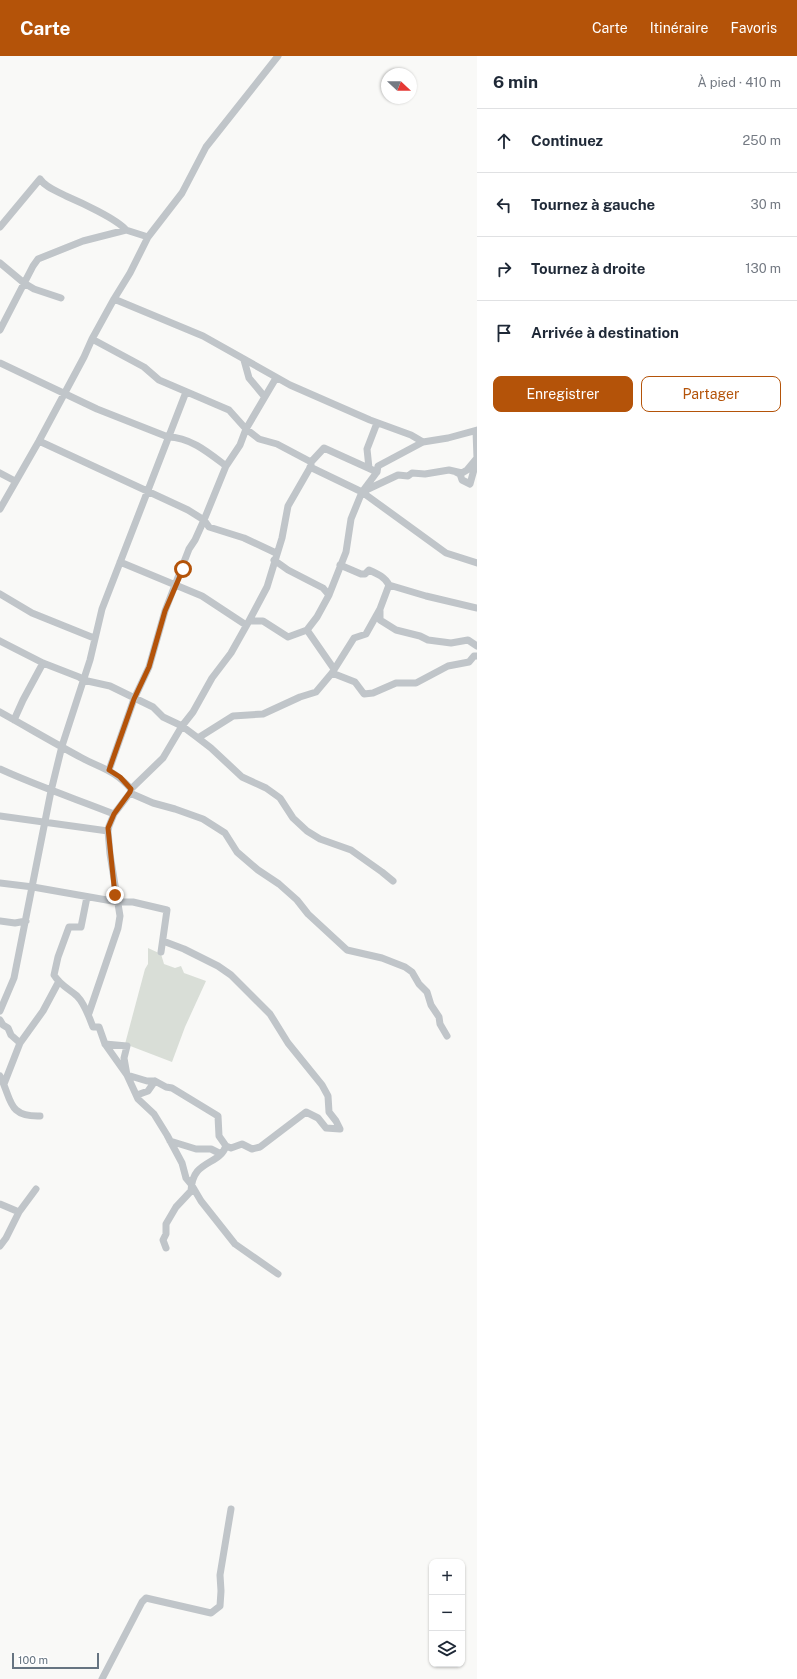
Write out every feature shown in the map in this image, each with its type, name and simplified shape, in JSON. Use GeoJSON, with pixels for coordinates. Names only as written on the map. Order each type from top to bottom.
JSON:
{"type":"FeatureCollection","features":[{"type":"Feature","properties":{"kind":"street"},"geometry":{"type":"LineString","coordinates":[[0,509],[39,441],[84,357],[92,339],[130,273],[148,237],[182,193],[206,147],[278,56]]}},
{"type":"Feature","properties":{"kind":"street"},"geometry":{"type":"LineString","coordinates":[[0,227],[40,179],[52,189],[98,212],[126,230],[148,237]]}},
{"type":"Feature","properties":{"kind":"street"},"geometry":{"type":"LineString","coordinates":[[0,330],[38,259],[83,241],[126,230]]}},
{"type":"Feature","properties":{"kind":"street"},"geometry":{"type":"LineString","coordinates":[[0,263],[24,283],[34,289],[61,298]]}},
{"type":"Feature","properties":{"kind":"street"},"geometry":{"type":"LineString","coordinates":[[114,299],[203,336],[229,349],[244,360],[276,378],[377,423],[411,434],[423,442]]}},
{"type":"Feature","properties":{"kind":"street"},"geometry":{"type":"LineString","coordinates":[[92,339],[144,367],[159,380],[186,392],[207,399],[229,410],[246,429],[259,439],[277,444],[311,465],[362,492],[446,553],[477,563]]}},
{"type":"Feature","properties":{"kind":"street"},"geometry":{"type":"LineString","coordinates":[[244,360],[249,378],[264,396]]}},
{"type":"Feature","properties":{"kind":"street"},"geometry":{"type":"LineString","coordinates":[[0,363],[97,408],[168,437],[180,437],[199,447],[226,466]]}},
{"type":"Feature","properties":{"kind":"street"},"geometry":{"type":"LineString","coordinates":[[109,770],[134,699],[149,667],[165,611],[189,549],[204,520],[226,466],[240,445],[246,429],[264,396],[276,378]]}},
{"type":"Feature","properties":{"kind":"street"},"geometry":{"type":"LineString","coordinates":[[0,1011],[14,978],[19,946],[26,921],[51,791],[62,746],[90,660],[102,609],[146,492],[186,392]]}},
{"type":"Feature","properties":{"kind":"street"},"geometry":{"type":"LineString","coordinates":[[369,468],[367,449],[377,423]]}},
{"type":"Feature","properties":{"kind":"street"},"geometry":{"type":"LineString","coordinates":[[120,562],[176,584],[214,603],[247,623],[263,621],[288,637],[307,630],[317,617],[329,595],[346,552],[351,519],[362,492],[377,472],[378,466],[423,442],[448,438],[477,430],[477,458],[470,484],[462,480],[460,474],[456,472]]}},
{"type":"Feature","properties":{"kind":"street"},"geometry":{"type":"LineString","coordinates":[[39,441],[146,492],[188,510],[204,520],[209,527],[239,536],[275,556],[288,570],[323,588],[329,595]]}},
{"type":"Feature","properties":{"kind":"street"},"geometry":{"type":"LineString","coordinates":[[89,1013],[118,928],[120,916],[118,902],[115,895],[108,831],[114,814],[131,791],[163,758],[182,726],[193,712],[212,678],[231,653],[267,587],[275,556],[282,538],[288,506],[311,465],[324,448],[377,472]]}},
{"type":"Feature","properties":{"kind":"street"},"geometry":{"type":"LineString","coordinates":[[362,492],[398,475],[408,476],[412,473],[425,474],[448,470],[462,473],[467,470],[477,458]]}},
{"type":"Feature","properties":{"kind":"street"},"geometry":{"type":"LineString","coordinates":[[0,473],[16,480]]}},
{"type":"Feature","properties":{"kind":"street"},"geometry":{"type":"LineString","coordinates":[[340,565],[361,574],[365,574],[370,570],[378,573],[387,581],[389,585],[477,608]]}},
{"type":"Feature","properties":{"kind":"street"},"geometry":{"type":"LineString","coordinates":[[198,738],[233,716],[263,714],[300,697],[316,692],[333,671],[354,638],[366,634],[380,608],[389,585]]}},
{"type":"Feature","properties":{"kind":"street"},"geometry":{"type":"LineString","coordinates":[[0,594],[32,613],[94,638]]}},
{"type":"Feature","properties":{"kind":"street"},"geometry":{"type":"LineString","coordinates":[[380,608],[380,620],[396,630],[420,636],[428,640],[451,643],[468,640],[477,646]]}},
{"type":"Feature","properties":{"kind":"street"},"geometry":{"type":"LineString","coordinates":[[307,630],[333,671],[355,682],[364,694],[373,693],[396,683],[416,683],[448,666],[469,662],[474,656],[477,656]]}},
{"type":"Feature","properties":{"kind":"street"},"geometry":{"type":"LineString","coordinates":[[0,640],[43,663],[83,680],[110,686],[153,707],[163,717],[182,726],[211,748],[242,777],[266,788],[280,798],[293,818],[307,831],[320,839],[351,850],[393,881]]}},
{"type":"Feature","properties":{"kind":"street"},"geometry":{"type":"LineString","coordinates":[[14,720],[43,663]]}},
{"type":"Feature","properties":{"kind":"street"},"geometry":{"type":"LineString","coordinates":[[0,712],[82,758],[109,770],[120,777],[131,791],[152,803],[203,819],[225,833],[237,852],[293,896],[308,914],[347,950],[382,958],[406,966],[427,992],[431,1004],[439,1017],[440,1024],[447,1036]]}},
{"type":"Feature","properties":{"kind":"street"},"geometry":{"type":"LineString","coordinates":[[0,769],[51,791],[74,798],[114,814]]}},
{"type":"Feature","properties":{"kind":"street"},"geometry":{"type":"LineString","coordinates":[[0,816],[108,831]]}},
{"type":"Feature","properties":{"kind":"street"},"geometry":{"type":"LineString","coordinates":[[0,883],[33,887],[118,902],[133,902],[167,910],[161,952]]}},
{"type":"Feature","properties":{"kind":"street"},"geometry":{"type":"LineString","coordinates":[[87,896],[81,927],[69,927],[58,957],[54,975],[58,983],[78,997],[84,1008],[89,1013],[93,1027],[99,1027],[106,1044],[127,1075],[138,1099],[154,1114],[170,1140],[182,1163],[186,1178],[201,1201],[231,1240],[240,1248],[278,1274]]}},
{"type":"Feature","properties":{"kind":"street"},"geometry":{"type":"LineString","coordinates":[[0,921],[15,923],[26,921]]}},
{"type":"Feature","properties":{"kind":"street"},"geometry":{"type":"LineString","coordinates":[[127,1075],[147,1081],[156,1081],[177,1091],[218,1116],[219,1136],[226,1146],[231,1148],[242,1144],[252,1149],[260,1147],[306,1112],[318,1118],[326,1128],[340,1129],[329,1112],[328,1096],[322,1085],[288,1044],[270,1014],[231,975],[218,966],[184,949],[163,941]]}},
{"type":"Feature","properties":{"kind":"street"},"geometry":{"type":"LineString","coordinates":[[4,1084],[20,1043],[43,1011],[58,983]]}},
{"type":"Feature","properties":{"kind":"street"},"geometry":{"type":"LineString","coordinates":[[0,1020],[3,1025],[8,1028],[11,1035],[20,1043]]}},
{"type":"Feature","properties":{"kind":"street"},"geometry":{"type":"LineString","coordinates":[[106,1044],[127,1046],[124,1058],[127,1075]]}},
{"type":"Feature","properties":{"kind":"street"},"geometry":{"type":"LineString","coordinates":[[0,1076],[11,1105],[28,1117],[40,1116]]}},
{"type":"Feature","properties":{"kind":"street"},"geometry":{"type":"LineString","coordinates":[[136,1095],[148,1091],[156,1081]]}},
{"type":"Feature","properties":{"kind":"street"},"geometry":{"type":"LineString","coordinates":[[170,1140],[196,1149],[211,1149],[221,1154]]}},
{"type":"Feature","properties":{"kind":"street"},"geometry":{"type":"LineString","coordinates":[[166,1248],[163,1240],[166,1234],[166,1224],[176,1207],[189,1195],[191,1191],[191,1184],[198,1170],[221,1154],[226,1146]]}},
{"type":"Feature","properties":{"kind":"street"},"geometry":{"type":"LineString","coordinates":[[0,1246],[6,1238],[19,1212],[36,1189]]}},
{"type":"Feature","properties":{"kind":"street"},"geometry":{"type":"LineString","coordinates":[[0,1204],[19,1212]]}},
{"type":"Feature","properties":{"kind":"street"},"geometry":{"type":"LineString","coordinates":[[102,1679],[144,1599],[149,1598],[211,1613],[220,1606],[220,1575],[231,1509]]}},
{"type":"Feature","properties":{"kind":"shaded area"},"geometry":{"type":"Polygon","coordinates":[[[148,948],[161,954],[164,964],[175,968],[181,966],[184,973],[206,981],[185,1027],[172,1062],[125,1044],[145,969],[148,964],[148,948]]]}},
{"type":"Feature","properties":{"kind":"route"},"geometry":{"type":"LineString","coordinates":[[115,895],[108,828],[114,814],[131,789],[120,777],[109,770],[134,699],[149,667],[165,611],[183,569]]}}]}
